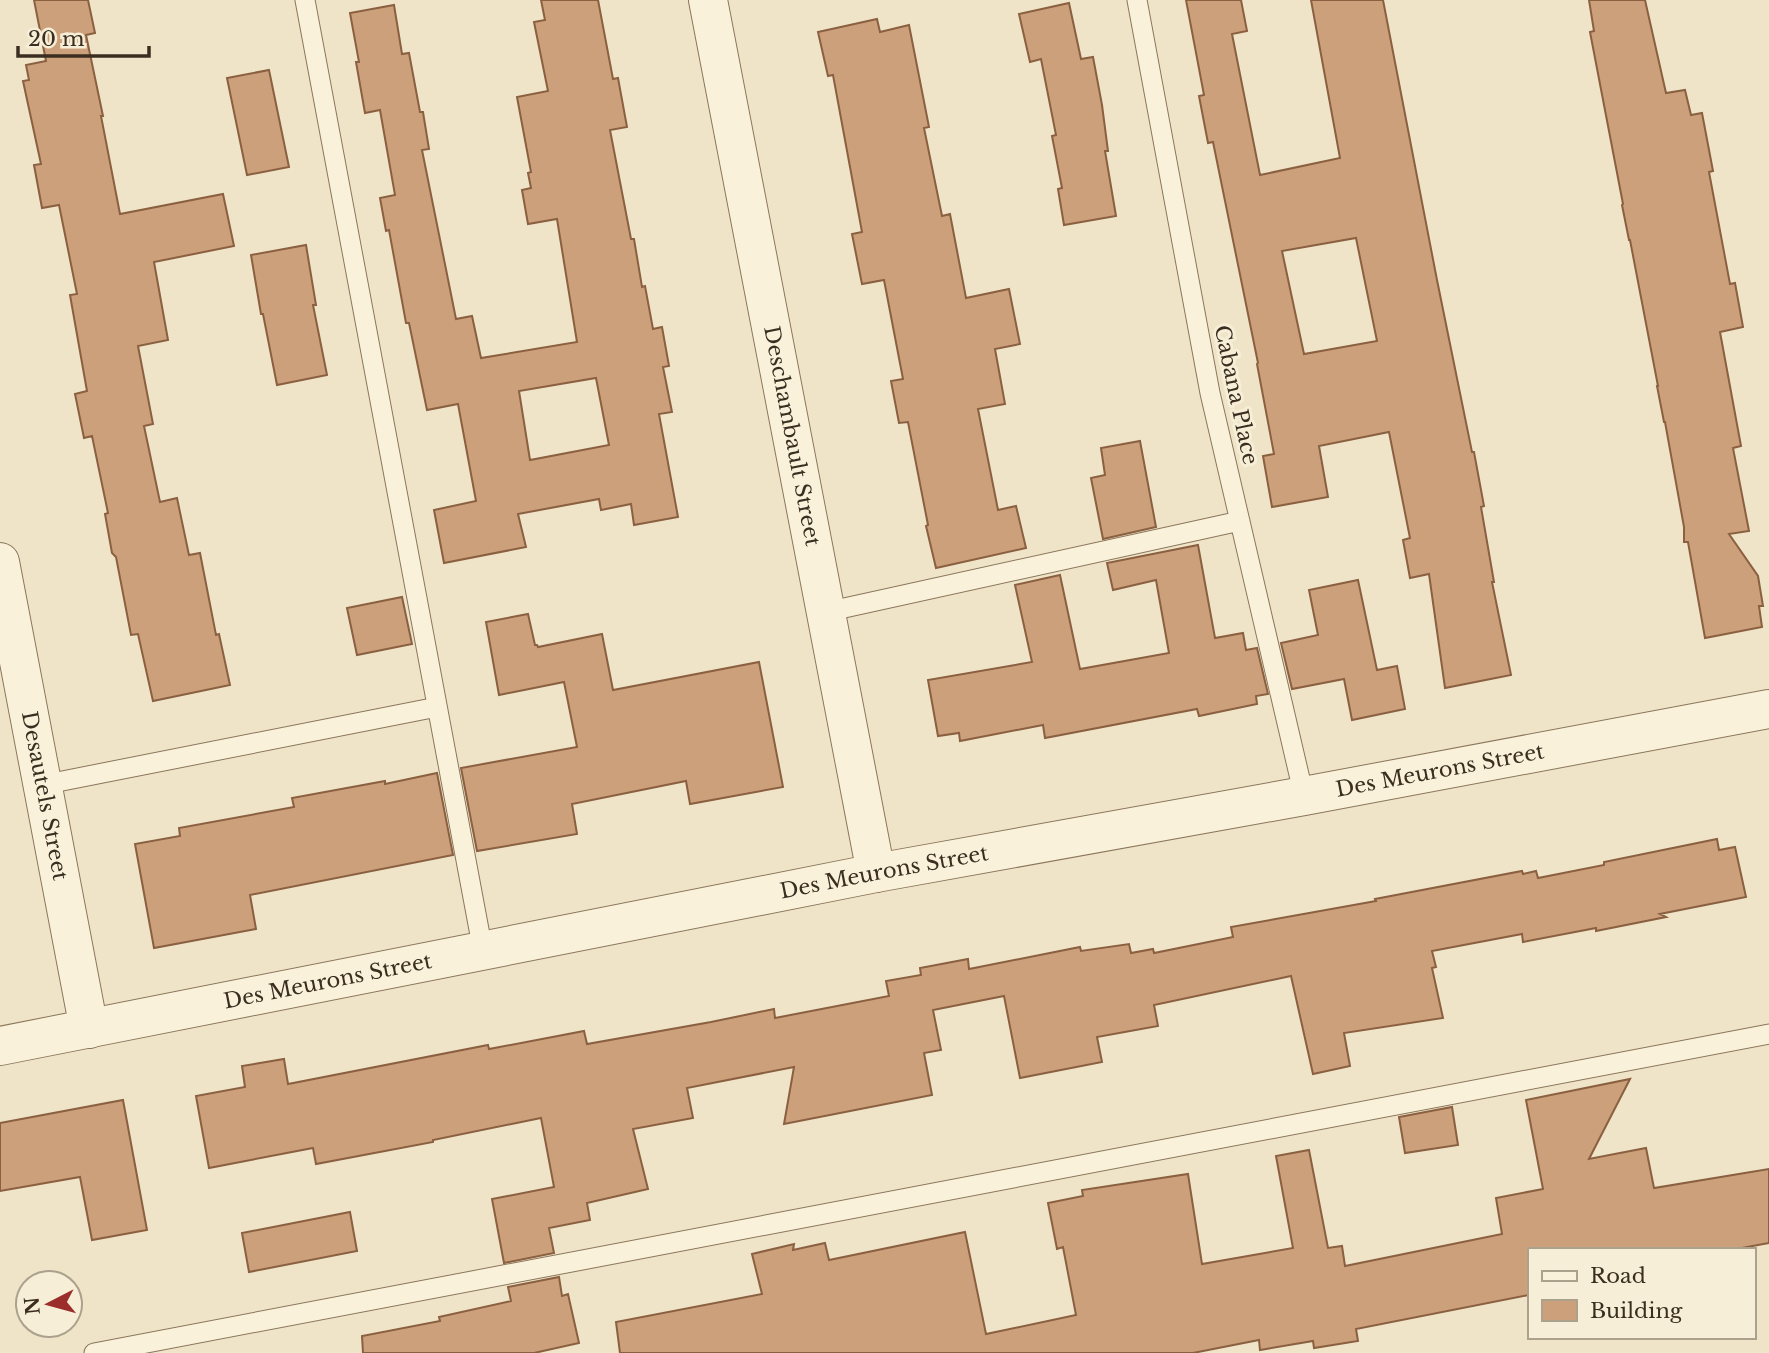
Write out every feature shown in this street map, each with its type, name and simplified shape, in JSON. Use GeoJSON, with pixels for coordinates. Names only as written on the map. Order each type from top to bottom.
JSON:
{"type":"FeatureCollection","features":[{"type":"Feature","properties":{"kind":"street","name":"Deschambault Street"},"geometry":{"type":"LineString","coordinates":[[708,0],[876,873]]}},
{"type":"Feature","properties":{"kind":"street","name":"Desautels Street"},"geometry":{"type":"LineString","coordinates":[[0,562],[89,1029]]}},
{"type":"Feature","properties":{"kind":"street","name":"Des Meurons Street"},"geometry":{"type":"LineString","coordinates":[[0,1046],[876,873],[1769,709]]}},
{"type":"Feature","properties":{"kind":"lane"},"geometry":{"type":"LineString","coordinates":[[306,0],[483,951]]}},
{"type":"Feature","properties":{"kind":"lane","name":"Cabana Place"},"geometry":{"type":"LineString","coordinates":[[1137,0],[1210,393],[1304,796]]}},
{"type":"Feature","properties":{"kind":"lane"},"geometry":{"type":"LineString","coordinates":[[826,612],[1240,521]]}},
{"type":"Feature","properties":{"kind":"lane"},"geometry":{"type":"LineString","coordinates":[[42,785],[437,707]]}},
{"type":"Feature","properties":{"kind":"lane"},"geometry":{"type":"LineString","coordinates":[[94,1353],[1769,1034]]}},
{"type":"Feature","properties":{"kind":"building"},"geometry":{"type":"Polygon","coordinates":[[[34,0],[88,0],[95,33],[86,35],[120,214],[223,194],[234,246],[154,262],[168,340],[138,346],[153,424],[144,426],[160,502],[177,498],[189,555],[200,553],[216,635],[219,634],[230,685],[153,701],[138,634],[131,635],[116,557],[112,553],[105,514],[108,513],[92,436],[84,438],[75,394],[87,391],[70,295],[77,294],[59,205],[42,208],[34,165],[41,164],[23,81],[29,80],[26,65],[46,61],[34,0]]]}},
{"type":"Feature","properties":{"kind":"building"},"geometry":{"type":"Polygon","coordinates":[[[541,0],[598,0],[613,79],[618,78],[627,127],[610,130],[631,239],[634,239],[653,329],[662,327],[669,366],[663,367],[672,412],[659,414],[678,517],[634,525],[631,504],[601,510],[599,499],[518,514],[526,547],[444,563],[434,510],[476,501],[458,404],[427,410],[380,198],[395,195],[380,110],[365,113],[350,13],[394,5],[402,54],[409,53],[420,112],[423,112],[429,149],[422,150],[456,319],[472,316],[481,358],[577,342],[557,219],[528,224],[522,190],[531,188],[528,173],[531,172],[517,97],[548,91],[534,22],[545,20],[541,0]],[[596,378],[519,391],[530,460],[609,445],[596,378]]]}},
{"type":"Feature","properties":{"kind":"building"},"geometry":{"type":"Polygon","coordinates":[[[1186,0],[1241,0],[1247,31],[1232,34],[1260,175],[1340,158],[1311,0],[1383,0],[1437,280],[1474,452],[1484,506],[1481,507],[1492,582],[1511,675],[1445,688],[1429,574],[1410,578],[1403,540],[1410,538],[1389,432],[1319,446],[1328,497],[1272,507],[1263,456],[1274,454],[1213,142],[1208,143],[1199,96],[1204,95],[1186,0]],[[1356,238],[1282,251],[1304,354],[1377,341],[1356,238]]]}},
{"type":"Feature","properties":{"kind":"building"},"geometry":{"type":"Polygon","coordinates":[[[1589,0],[1645,0],[1666,93],[1685,90],[1691,115],[1702,113],[1713,171],[1709,172],[1730,284],[1735,283],[1743,327],[1720,332],[1741,446],[1733,448],[1749,531],[1729,534],[1758,576],[1763,606],[1759,606],[1762,627],[1705,638],[1688,542],[1684,542],[1684,527],[1665,422],[1590,32],[1594,31],[1589,0]]]}},
{"type":"Feature","properties":{"kind":"building"},"geometry":{"type":"Polygon","coordinates":[[[1069,3],[1081,59],[1093,57],[1116,216],[1064,225],[1058,189],[1062,188],[1052,136],[1056,135],[1041,59],[1030,62],[1019,14],[1069,3]]]}},
{"type":"Feature","properties":{"kind":"building"},"geometry":{"type":"Polygon","coordinates":[[[877,19],[880,32],[909,25],[929,127],[924,128],[942,216],[950,214],[966,298],[1009,289],[1020,344],[995,349],[1005,404],[978,409],[998,510],[1016,506],[1026,548],[936,568],[908,422],[899,423],[891,381],[903,379],[884,280],[862,284],[852,234],[862,232],[833,75],[828,76],[818,32],[877,19]]]}},
{"type":"Feature","properties":{"kind":"building"},"geometry":{"type":"Polygon","coordinates":[[[269,70],[289,167],[247,175],[227,78],[269,70]]]}},
{"type":"Feature","properties":{"kind":"building"},"geometry":{"type":"Polygon","coordinates":[[[306,245],[316,305],[313,305],[327,375],[277,385],[251,255],[306,245]]]}},
{"type":"Feature","properties":{"kind":"building"},"geometry":{"type":"Polygon","coordinates":[[[1140,441],[1156,527],[1103,539],[1091,478],[1105,475],[1101,448],[1140,441]]]}},
{"type":"Feature","properties":{"kind":"building"},"geometry":{"type":"Polygon","coordinates":[[[1198,545],[1215,638],[1243,633],[1246,650],[1257,648],[1268,694],[1256,696],[1257,704],[1199,716],[1197,709],[1045,738],[1043,725],[960,741],[959,733],[938,736],[928,680],[1032,662],[1015,585],[1060,575],[1080,669],[1169,653],[1156,580],[1113,590],[1107,563],[1198,545]]]}},
{"type":"Feature","properties":{"kind":"building"},"geometry":{"type":"Polygon","coordinates":[[[1358,580],[1377,670],[1397,666],[1405,709],[1352,720],[1344,679],[1292,689],[1281,643],[1318,635],[1309,590],[1358,580]]]}},
{"type":"Feature","properties":{"kind":"building"},"geometry":{"type":"Polygon","coordinates":[[[402,597],[412,644],[357,655],[347,608],[402,597]]]}},
{"type":"Feature","properties":{"kind":"building"},"geometry":{"type":"Polygon","coordinates":[[[528,614],[535,645],[538,647],[602,634],[613,690],[759,662],[783,787],[690,804],[686,781],[572,804],[577,834],[477,851],[461,768],[577,747],[564,682],[499,695],[486,622],[528,614]]]}},
{"type":"Feature","properties":{"kind":"building"},"geometry":{"type":"Polygon","coordinates":[[[437,773],[453,855],[250,895],[256,929],[154,948],[135,844],[180,836],[179,828],[294,807],[292,798],[437,773]]]}},
{"type":"Feature","properties":{"kind":"building"},"geometry":{"type":"Polygon","coordinates":[[[1717,839],[1719,850],[1735,847],[1746,897],[1660,914],[1666,917],[1596,931],[1596,928],[1523,942],[1522,934],[1432,951],[1436,967],[1432,968],[1443,1018],[1344,1033],[1350,1066],[1313,1074],[1291,976],[1154,1005],[1158,1026],[1097,1037],[1102,1062],[1020,1078],[1004,996],[933,1010],[941,1050],[924,1053],[932,1095],[784,1124],[794,1067],[687,1088],[693,1118],[633,1129],[648,1189],[587,1203],[590,1220],[549,1228],[554,1253],[504,1263],[492,1199],[554,1187],[541,1118],[316,1164],[313,1148],[209,1168],[196,1096],[245,1087],[242,1066],[284,1059],[288,1084],[488,1045],[489,1049],[584,1031],[587,1044],[774,1009],[775,1018],[889,996],[886,981],[921,975],[920,968],[968,959],[969,969],[1080,947],[1081,951],[1129,944],[1131,953],[1153,949],[1154,953],[1233,937],[1231,927],[1522,871],[1523,874],[1536,871],[1538,878],[1717,839]]]}},
{"type":"Feature","properties":{"kind":"building"},"geometry":{"type":"Polygon","coordinates":[[[1630,1079],[1589,1159],[1646,1148],[1654,1188],[1769,1169],[1769,1243],[1742,1248],[1528,1248],[1528,1295],[1356,1329],[1358,1341],[1314,1348],[1313,1341],[1260,1350],[1259,1340],[1193,1353],[620,1353],[616,1322],[762,1294],[752,1254],[794,1244],[793,1250],[825,1243],[829,1260],[965,1232],[986,1334],[1076,1315],[1063,1247],[1057,1249],[1048,1203],[1083,1196],[1082,1190],[1188,1174],[1202,1264],[1293,1248],[1276,1156],[1309,1150],[1328,1248],[1342,1246],[1345,1266],[1502,1234],[1496,1198],[1543,1189],[1526,1100],[1630,1079]]]}},
{"type":"Feature","properties":{"kind":"building"},"geometry":{"type":"Polygon","coordinates":[[[123,1100],[147,1230],[92,1240],[80,1177],[0,1191],[0,1123],[123,1100]]]}},
{"type":"Feature","properties":{"kind":"building"},"geometry":{"type":"Polygon","coordinates":[[[1452,1107],[1458,1145],[1405,1153],[1399,1117],[1452,1107]]]}},
{"type":"Feature","properties":{"kind":"building"},"geometry":{"type":"Polygon","coordinates":[[[350,1212],[357,1251],[249,1272],[242,1233],[350,1212]]]}},
{"type":"Feature","properties":{"kind":"building"},"geometry":{"type":"Polygon","coordinates":[[[559,1277],[562,1296],[568,1294],[579,1343],[534,1353],[363,1353],[362,1336],[440,1321],[439,1317],[511,1301],[508,1287],[559,1277]]]}}]}
